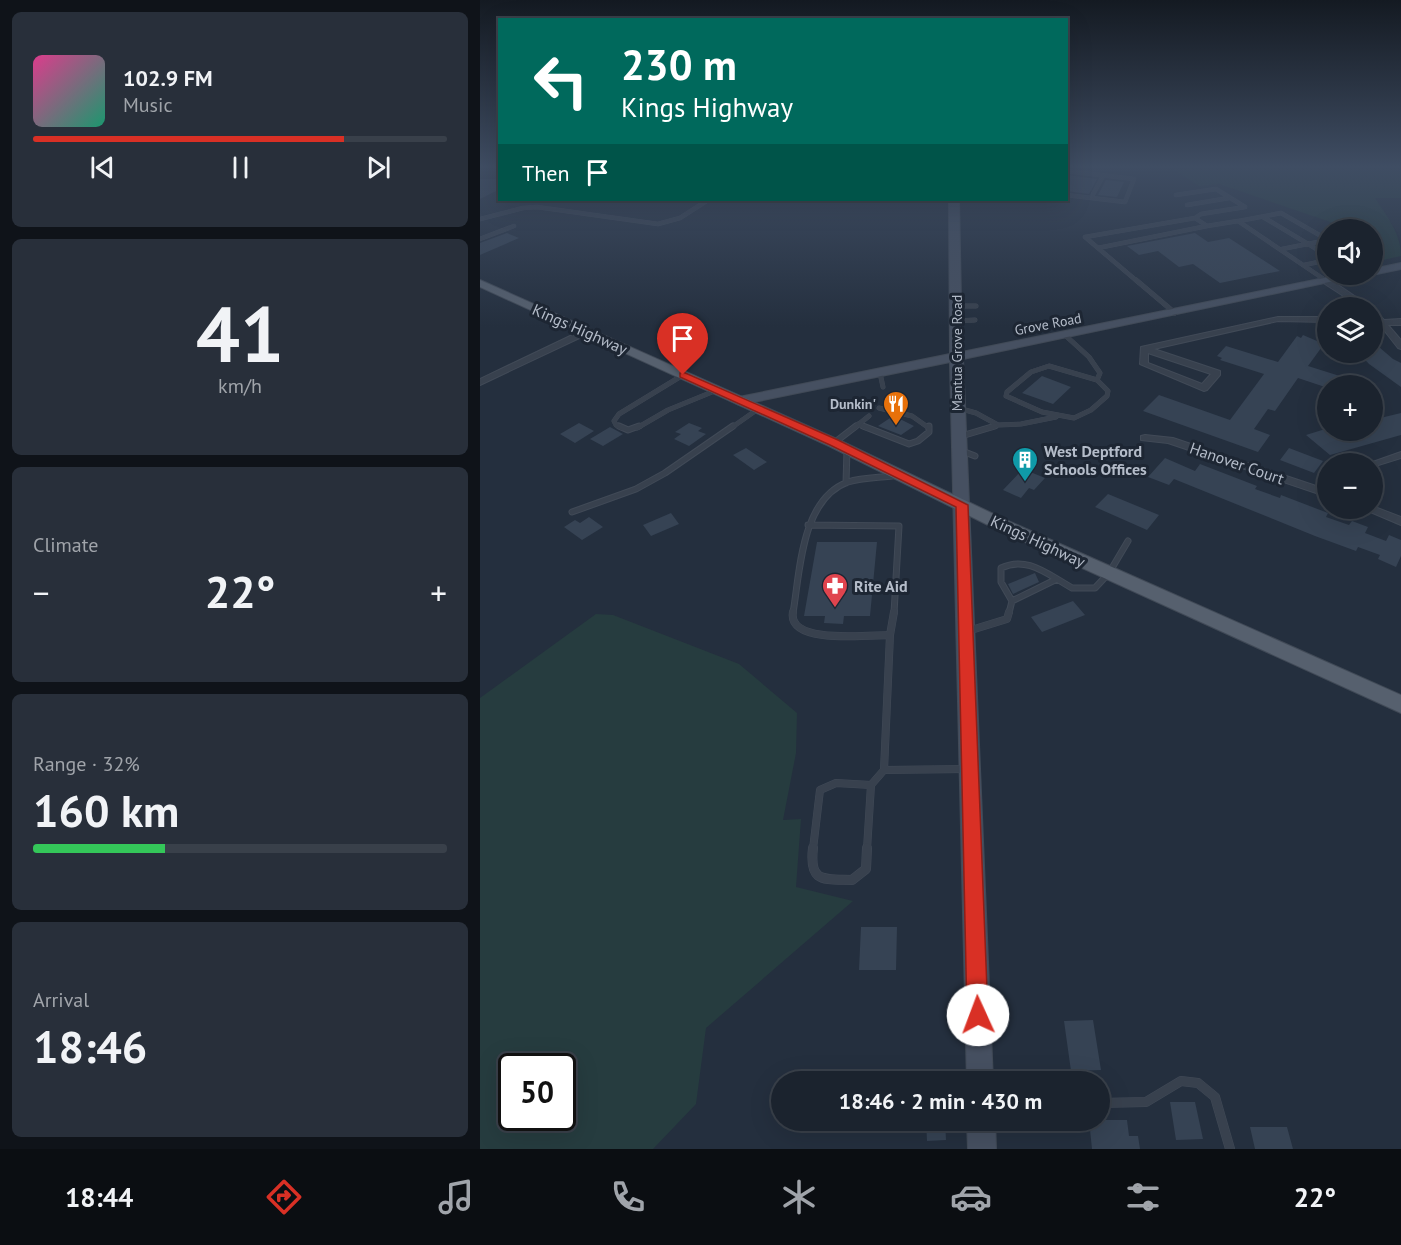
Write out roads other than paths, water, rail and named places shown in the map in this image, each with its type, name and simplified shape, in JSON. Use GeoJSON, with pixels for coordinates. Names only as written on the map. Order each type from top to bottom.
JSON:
{"type":"FeatureCollection","features":[{"type":"Feature","properties":{"kind":"main road","name":"Mantua Grove Road"},"geometry":{"type":"LineString","coordinates":[[955,221],[958,443],[962,505],[980,1071]]}},
{"type":"Feature","properties":{"kind":"main road"},"geometry":{"type":"LineString","coordinates":[[1383,270],[1401,266]]}},
{"type":"Feature","properties":{"kind":"main road","name":"Kings Highway"},"geometry":{"type":"LineString","coordinates":[[480,283],[840,446],[1109,573],[1401,704]]}},
{"type":"Feature","properties":{"kind":"main road","name":"Grove Road"},"geometry":{"type":"LineString","coordinates":[[739,400],[1317,284]]}},
{"type":"Feature","properties":{"kind":"main road"},"geometry":{"type":"LineString","coordinates":[[981,1131],[982,1149]]}},
{"type":"Feature","properties":{"kind":"street"},"geometry":{"type":"LineString","coordinates":[[1333,285],[1351,297]]}},
{"type":"Feature","properties":{"kind":"street"},"geometry":{"type":"LineString","coordinates":[[1144,349],[1278,319],[1317,320]]}},
{"type":"Feature","properties":{"kind":"street"},"geometry":{"type":"LineString","coordinates":[[1384,324],[1401,322]]}},
{"type":"Feature","properties":{"kind":"street"},"geometry":{"type":"LineString","coordinates":[[1384,324],[1401,346]]}},
{"type":"Feature","properties":{"kind":"street"},"geometry":{"type":"LineString","coordinates":[[480,382],[587,332]]}},
{"type":"Feature","properties":{"kind":"street"},"geometry":{"type":"LineString","coordinates":[[1144,349],[1217,372],[1204,388],[1143,364],[1144,349]]}},
{"type":"Feature","properties":{"kind":"street","name":"Hanover Court"},"geometry":{"type":"LineString","coordinates":[[1145,438],[1169,440],[1317,490]]}},
{"type":"Feature","properties":{"kind":"street"},"geometry":{"type":"LineString","coordinates":[[1383,461],[1401,455]]}},
{"type":"Feature","properties":{"kind":"street"},"geometry":{"type":"LineString","coordinates":[[1383,514],[1401,521]]}},
{"type":"Feature","properties":{"kind":"lane"},"geometry":{"type":"LineString","coordinates":[[634,221],[658,224],[670,221]]}},
{"type":"Feature","properties":{"kind":"lane"},"geometry":{"type":"LineString","coordinates":[[1176,313],[1085,237],[1180,221]]}},
{"type":"Feature","properties":{"kind":"lane"},"geometry":{"type":"LineString","coordinates":[[1199,221],[1207,226]]}},
{"type":"Feature","properties":{"kind":"lane"},"geometry":{"type":"LineString","coordinates":[[1098,248],[1238,221],[1317,274]]}},
{"type":"Feature","properties":{"kind":"lane"},"geometry":{"type":"LineString","coordinates":[[1270,221],[1317,250]]}},
{"type":"Feature","properties":{"kind":"lane"},"geometry":{"type":"LineString","coordinates":[[1294,221],[1317,234]]}},
{"type":"Feature","properties":{"kind":"lane"},"geometry":{"type":"LineString","coordinates":[[480,239],[514,226]]}},
{"type":"Feature","properties":{"kind":"lane"},"geometry":{"type":"LineString","coordinates":[[1282,249],[1317,242]]}},
{"type":"Feature","properties":{"kind":"lane"},"geometry":{"type":"LineString","coordinates":[[1304,265],[1317,261]]}},
{"type":"Feature","properties":{"kind":"lane"},"geometry":{"type":"LineString","coordinates":[[957,306],[975,306]]}},
{"type":"Feature","properties":{"kind":"lane"},"geometry":{"type":"LineString","coordinates":[[956,321],[975,320]]}},
{"type":"Feature","properties":{"kind":"lane"},"geometry":{"type":"LineString","coordinates":[[1066,336],[1089,357],[1100,373],[1097,380]]}},
{"type":"Feature","properties":{"kind":"lane"},"geometry":{"type":"LineString","coordinates":[[975,456],[958,443],[998,425],[1021,424],[1056,417],[1081,418],[1107,396],[1108,391],[1097,380],[1052,365],[1043,365],[1030,370],[1007,392],[1008,398],[1056,417]]}},
{"type":"Feature","properties":{"kind":"lane"},"geometry":{"type":"LineString","coordinates":[[880,373],[883,387]]}},
{"type":"Feature","properties":{"kind":"lane"},"geometry":{"type":"LineString","coordinates":[[683,375],[619,414],[614,421],[616,425],[628,430],[636,428],[668,410],[717,390]]}},
{"type":"Feature","properties":{"kind":"lane"},"geometry":{"type":"LineString","coordinates":[[858,424],[901,443],[909,444],[918,441],[929,432],[929,426],[925,423],[907,415],[879,408]]}},
{"type":"Feature","properties":{"kind":"lane"},"geometry":{"type":"LineString","coordinates":[[957,408],[976,413],[998,425]]}},
{"type":"Feature","properties":{"kind":"lane"},"geometry":{"type":"LineString","coordinates":[[572,512],[636,489],[665,473],[758,409]]}},
{"type":"Feature","properties":{"kind":"lane"},"geometry":{"type":"LineString","coordinates":[[846,483],[840,446],[858,424],[869,416]]}},
{"type":"Feature","properties":{"kind":"lane"},"geometry":{"type":"LineString","coordinates":[[890,635],[816,635],[800,631],[792,618],[808,525],[815,511],[827,497],[846,483],[880,480],[899,475]]}},
{"type":"Feature","properties":{"kind":"lane"},"geometry":{"type":"LineString","coordinates":[[808,525],[899,526],[894,621],[890,635],[884,770],[871,785],[866,869],[852,880],[821,879],[815,874],[811,865],[820,790],[836,783],[871,785]]}},
{"type":"Feature","properties":{"kind":"lane"},"geometry":{"type":"LineString","coordinates":[[1012,601],[1001,585],[999,576],[1001,568],[1010,562],[1026,563],[1072,588],[1095,588],[1109,573],[1128,541]]}},
{"type":"Feature","properties":{"kind":"lane"},"geometry":{"type":"LineString","coordinates":[[965,632],[1007,620],[1012,601],[1057,579]]}},
{"type":"Feature","properties":{"kind":"lane"},"geometry":{"type":"LineString","coordinates":[[884,770],[969,769]]}},
{"type":"Feature","properties":{"kind":"lane"},"geometry":{"type":"LineString","coordinates":[[1110,1103],[1146,1102],[1182,1081],[1198,1083],[1215,1097],[1230,1149]]}},
{"type":"Feature","properties":{"kind":"place","name":"Dunkin'"},"geometry":{"type":"Point","coordinates":[896,427]}},
{"type":"Feature","properties":{"kind":"place","name":"West Deptford Schools Offices"},"geometry":{"type":"Point","coordinates":[1025,483]}},
{"type":"Feature","properties":{"kind":"place","name":"Rite Aid"},"geometry":{"type":"Point","coordinates":[835,609]}}]}
